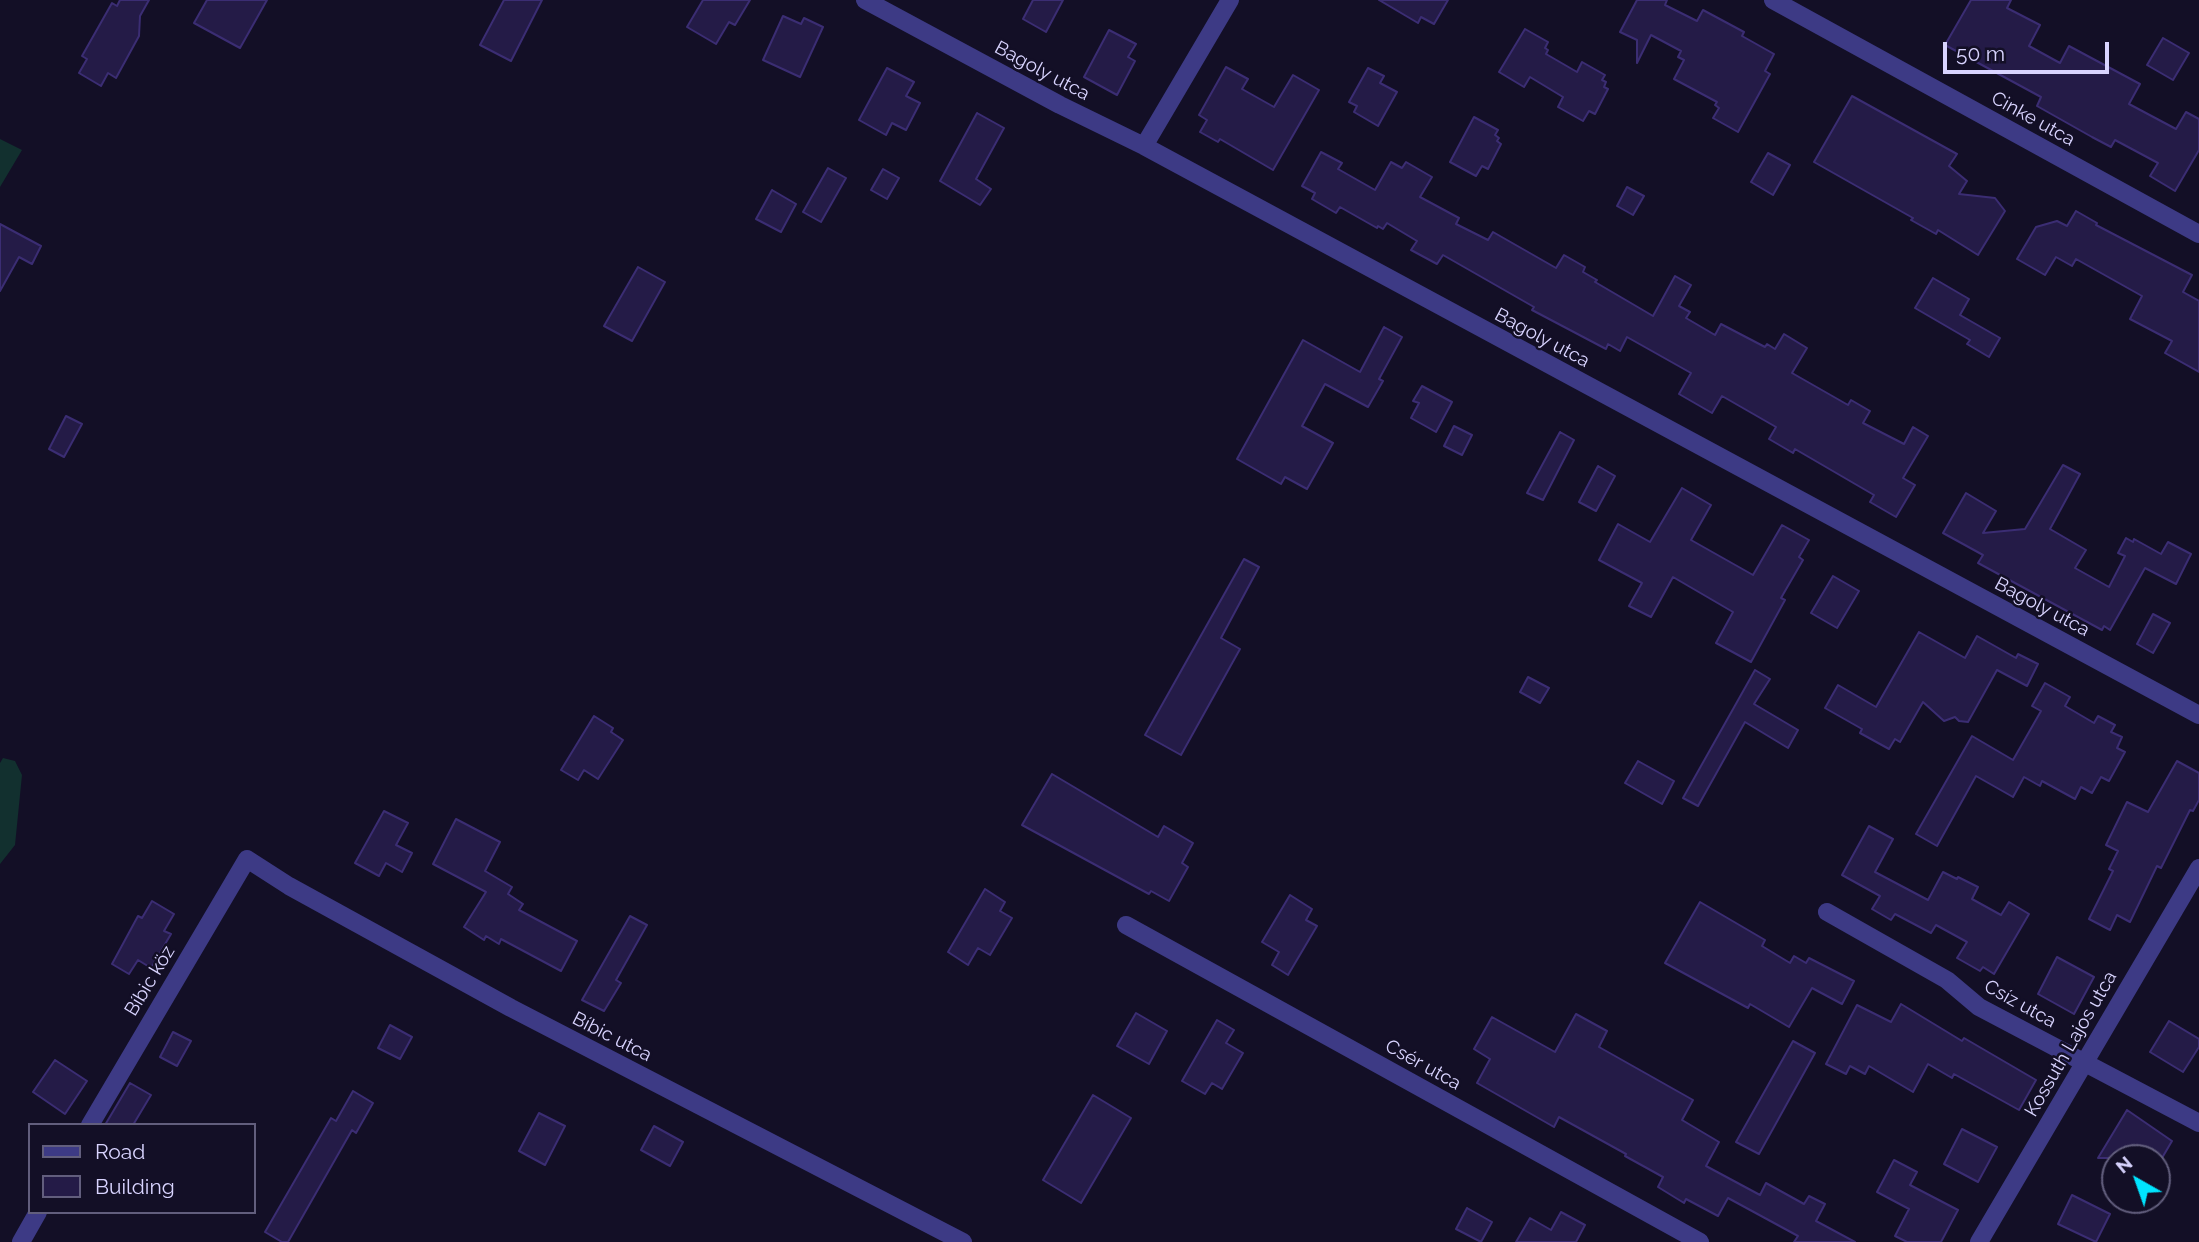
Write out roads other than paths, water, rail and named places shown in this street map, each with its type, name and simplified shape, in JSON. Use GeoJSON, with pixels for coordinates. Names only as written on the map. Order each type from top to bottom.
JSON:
{"type":"FeatureCollection","features":[{"type":"Feature","properties":{"kind":"street","name":"Bagoly utca"},"geometry":{"type":"LineString","coordinates":[[865,0],[1060,105],[1144,146],[2199,715]]}},
{"type":"Feature","properties":{"kind":"street"},"geometry":{"type":"LineString","coordinates":[[1144,146],[1230,0]]}},
{"type":"Feature","properties":{"kind":"street","name":"Cinke utca"},"geometry":{"type":"LineString","coordinates":[[1773,0],[2199,234]]}},
{"type":"Feature","properties":{"kind":"street","name":"Bíbic köz"},"geometry":{"type":"LineString","coordinates":[[91,1123],[247,859]]}},
{"type":"Feature","properties":{"kind":"street","name":"Bíbic utca"},"geometry":{"type":"LineString","coordinates":[[247,859],[289,886],[511,1008],[963,1242]]}},
{"type":"Feature","properties":{"kind":"street","name":"Kossuth Lajos utca"},"geometry":{"type":"LineString","coordinates":[[1979,1242],[2199,868]]}},
{"type":"Feature","properties":{"kind":"street","name":"Csíz utca"},"geometry":{"type":"LineString","coordinates":[[1827,912],[1947,980],[1979,1007],[2199,1122]]}},
{"type":"Feature","properties":{"kind":"street","name":"Csér utca"},"geometry":{"type":"LineString","coordinates":[[1126,925],[1700,1242]]}},
{"type":"Feature","properties":{"kind":"street"},"geometry":{"type":"LineString","coordinates":[[21,1242],[37,1214]]}}]}
